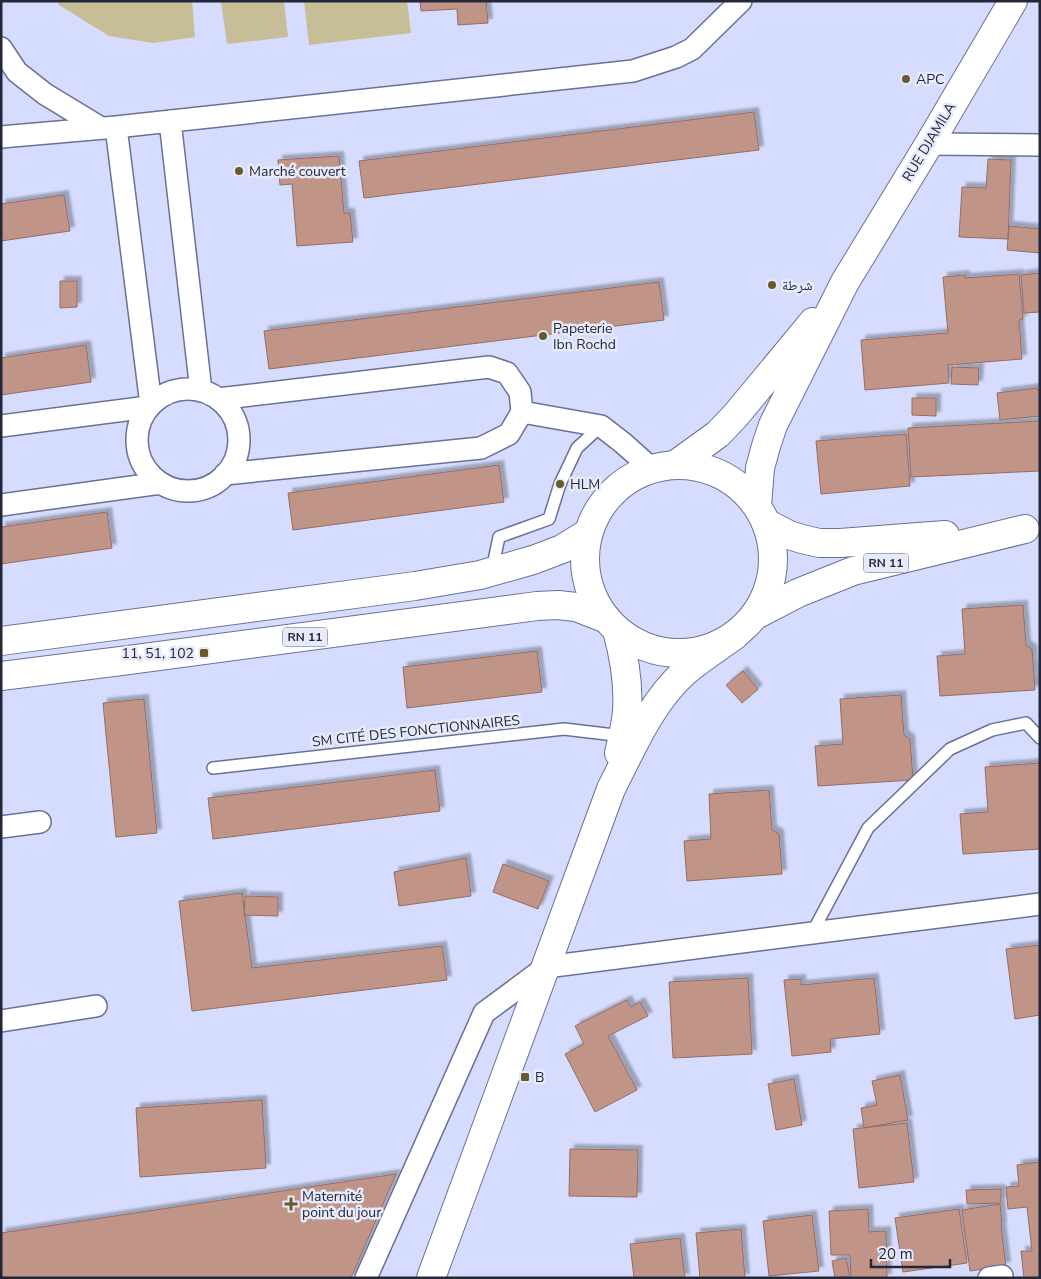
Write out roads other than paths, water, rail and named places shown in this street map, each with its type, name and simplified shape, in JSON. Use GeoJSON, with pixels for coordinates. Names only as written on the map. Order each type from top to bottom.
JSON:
{"type":"FeatureCollection","features":[{"type":"Feature","properties":{"kind":"main road","name":"RUE DJAMILA"},"geometry":{"type":"LineString","coordinates":[[845,282],[929,144],[1012,1]]}},
{"type":"Feature","properties":{"kind":"main road"},"geometry":{"type":"LineString","coordinates":[[734,636],[711,648],[687,653],[662,652],[638,644],[612,625],[596,604],[588,586],[584,559],[588,533],[598,512],[612,493],[630,479],[663,467],[718,434],[736,415],[845,282]]}},
{"type":"Feature","properties":{"kind":"main road"},"geometry":{"type":"LineString","coordinates":[[762,515],[760,468],[773,425],[845,282]]}},
{"type":"Feature","properties":{"kind":"main road"},"geometry":{"type":"LineString","coordinates":[[611,789],[651,712],[686,670],[734,636],[754,616],[766,595],[773,571],[773,546],[762,515],[745,492],[730,480],[713,471],[694,466],[663,467]]}},
{"type":"Feature","properties":{"kind":"main road","name":"RN 11"},"geometry":{"type":"LineString","coordinates":[[762,515],[788,535],[819,543],[1032,528]]}},
{"type":"Feature","properties":{"kind":"main road","name":"RN 11"},"geometry":{"type":"LineString","coordinates":[[754,616],[798,593],[853,571],[1032,528]]}},
{"type":"Feature","properties":{"kind":"main road"},"geometry":{"type":"LineString","coordinates":[[1,641],[415,586],[491,573],[562,549],[588,533]]}},
{"type":"Feature","properties":{"kind":"main road","name":"RN 11"},"geometry":{"type":"LineString","coordinates":[[1,676],[121,662],[537,606],[558,605],[576,607],[612,625]]}},
{"type":"Feature","properties":{"kind":"main road"},"geometry":{"type":"LineString","coordinates":[[431,1278],[611,789],[627,710],[626,679],[622,652],[612,625]]}},
{"type":"Feature","properties":{"kind":"street"},"geometry":{"type":"LineString","coordinates":[[1,137],[108,128],[634,71],[676,57],[692,49],[741,1]]}},
{"type":"Feature","properties":{"kind":"street"},"geometry":{"type":"LineString","coordinates":[[1,48],[17,72],[45,94],[108,128]]}},
{"type":"Feature","properties":{"kind":"street"},"geometry":{"type":"LineString","coordinates":[[170,121],[210,395],[230,411],[237,427],[239,443],[235,460],[217,482],[197,490],[184,491],[161,483],[148,472],[140,456],[137,440],[140,422],[149,406],[161,396],[174,391],[187,389],[210,395],[489,367],[508,373],[520,392],[522,412],[509,434],[481,448],[225,474]]}},
{"type":"Feature","properties":{"kind":"street"},"geometry":{"type":"LineString","coordinates":[[108,128],[149,406]]}},
{"type":"Feature","properties":{"kind":"street"},"geometry":{"type":"LineString","coordinates":[[929,144],[1040,145]]}},
{"type":"Feature","properties":{"kind":"street"},"geometry":{"type":"LineString","coordinates":[[1,426],[149,406]]}},
{"type":"Feature","properties":{"kind":"street"},"geometry":{"type":"LineString","coordinates":[[522,412],[601,426],[663,467]]}},
{"type":"Feature","properties":{"kind":"street"},"geometry":{"type":"LineString","coordinates":[[1,505],[161,483]]}},
{"type":"Feature","properties":{"kind":"street"},"geometry":{"type":"LineString","coordinates":[[1,827],[40,822]]}},
{"type":"Feature","properties":{"kind":"street"},"geometry":{"type":"LineString","coordinates":[[366,1278],[484,1013],[546,967],[1040,904]]}},
{"type":"Feature","properties":{"kind":"street"},"geometry":{"type":"LineString","coordinates":[[1,1021],[96,1006]]}},
{"type":"Feature","properties":{"kind":"lane"},"geometry":{"type":"LineString","coordinates":[[491,573],[499,537],[549,519],[560,484],[577,448],[601,426]]}},
{"type":"Feature","properties":{"kind":"lane"},"geometry":{"type":"LineString","coordinates":[[812,933],[868,828],[950,749],[992,730],[1026,723],[1040,738]]}},
{"type":"Feature","properties":{"kind":"lane","name":"SM CITÉ DES FONCTIONNAIRES"},"geometry":{"type":"LineString","coordinates":[[213,768],[564,730],[623,736]]}},
{"type":"Feature","properties":{"kind":"place","name":"APC"},"geometry":{"type":"Point","coordinates":[906,79]}},
{"type":"Feature","properties":{"kind":"place","name":"Marché couvert"},"geometry":{"type":"Point","coordinates":[239,171]}},
{"type":"Feature","properties":{"kind":"place","name":"شرطة"},"geometry":{"type":"Point","coordinates":[772,285]}},
{"type":"Feature","properties":{"kind":"place","name":"Papeterie Ibn Rochd"},"geometry":{"type":"Point","coordinates":[543,336]}},
{"type":"Feature","properties":{"kind":"place","name":"HLM"},"geometry":{"type":"Point","coordinates":[560,484]}},
{"type":"Feature","properties":{"kind":"place","name":"11, 51, 102"},"geometry":{"type":"Point","coordinates":[204,653]}},
{"type":"Feature","properties":{"kind":"place","name":"B"},"geometry":{"type":"Point","coordinates":[525,1077]}},
{"type":"Feature","properties":{"kind":"place","name":"Maternité point du jour"},"geometry":{"type":"Point","coordinates":[291,1204]}}]}
